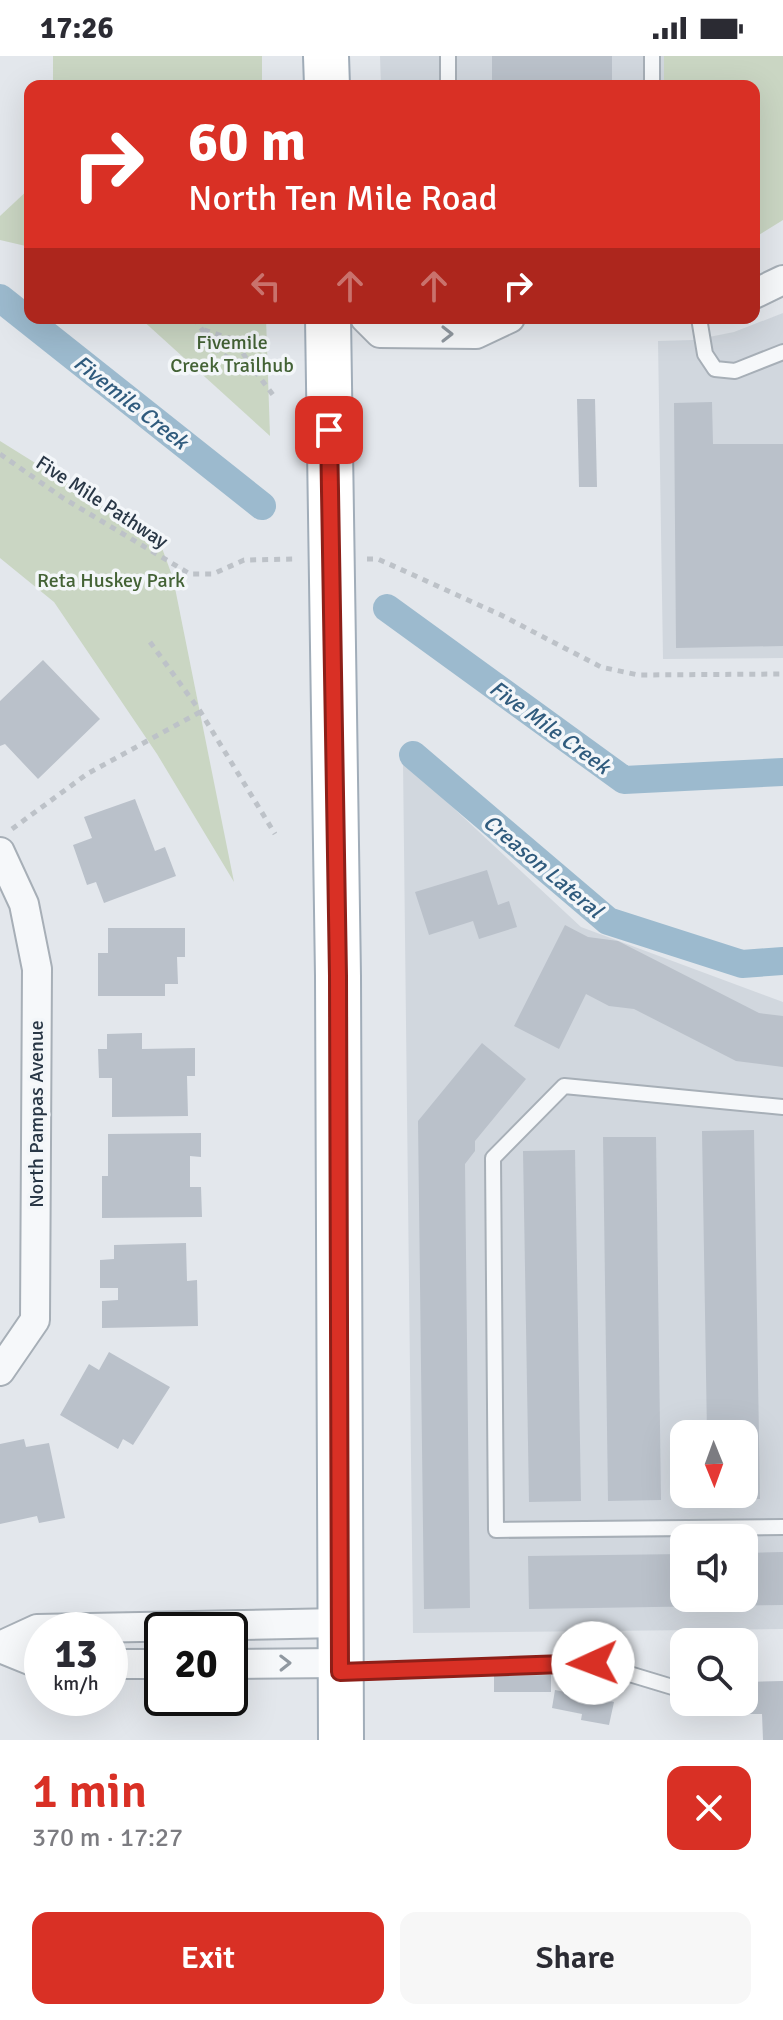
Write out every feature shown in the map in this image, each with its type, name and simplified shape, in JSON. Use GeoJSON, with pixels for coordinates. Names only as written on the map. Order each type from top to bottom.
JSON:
{"type":"FeatureCollection","features":[{"type":"Feature","properties":{"kind":"main road"},"geometry":{"type":"LineString","coordinates":[[326,56],[327,80]]}},
{"type":"Feature","properties":{"kind":"main road"},"geometry":{"type":"LineString","coordinates":[[328,324],[338,976],[341,1740]]}},
{"type":"Feature","properties":{"kind":"street"},"geometry":{"type":"LineString","coordinates":[[371,324],[380,333],[412,334],[476,334],[497,324]]}},
{"type":"Feature","properties":{"kind":"street","name":"North Pampas Avenue"},"geometry":{"type":"LineString","coordinates":[[0,1371],[35,1320],[37,969],[24,904],[6,841]]}},
{"type":"Feature","properties":{"kind":"street"},"geometry":{"type":"LineString","coordinates":[[0,1647],[37,1629],[339,1652]]}},
{"type":"Feature","properties":{"kind":"street"},"geometry":{"type":"LineString","coordinates":[[0,1647],[24,1657]]}},
{"type":"Feature","properties":{"kind":"street"},"geometry":{"type":"LineString","coordinates":[[248,1662],[339,1652]]}},
{"type":"Feature","properties":{"kind":"lane"},"geometry":{"type":"LineString","coordinates":[[448,56],[448,80]]}},
{"type":"Feature","properties":{"kind":"lane"},"geometry":{"type":"LineString","coordinates":[[652,56],[652,80]]}},
{"type":"Feature","properties":{"kind":"lane"},"geometry":{"type":"LineString","coordinates":[[700,324],[705,354],[715,369],[735,371],[783,352]]}},
{"type":"Feature","properties":{"kind":"lane"},"geometry":{"type":"LineString","coordinates":[[783,1107],[564,1086],[493,1158],[496,1530],[783,1527]]}},
{"type":"Feature","properties":{"kind":"lane"},"geometry":{"type":"LineString","coordinates":[[339,1652],[593,1663],[670,1686]]}},
{"type":"Feature","properties":{"kind":"path"},"geometry":{"type":"LineString","coordinates":[[198,324],[214,350],[234,362],[276,363]]}},
{"type":"Feature","properties":{"kind":"path"},"geometry":{"type":"LineString","coordinates":[[203,330],[235,340],[276,399]]}},
{"type":"Feature","properties":{"kind":"path","name":"Five Mile Pathway"},"geometry":{"type":"LineString","coordinates":[[0,454],[63,498],[190,574],[213,574],[244,560],[280,559]]}},
{"type":"Feature","properties":{"kind":"path"},"geometry":{"type":"LineString","coordinates":[[378,559],[501,615],[568,653],[601,667],[638,675],[783,674]]}},
{"type":"Feature","properties":{"kind":"path"},"geometry":{"type":"LineString","coordinates":[[150,642],[200,711],[275,834]]}},
{"type":"Feature","properties":{"kind":"path"},"geometry":{"type":"LineString","coordinates":[[6,841],[87,774],[200,711]]}},
{"type":"Feature","properties":{"kind":"shaded area"},"geometry":{"type":"Polygon","coordinates":[[[380,56],[664,56],[664,80],[381,80],[380,56]]]}},
{"type":"Feature","properties":{"kind":"shaded area"},"geometry":{"type":"Polygon","coordinates":[[[783,313],[783,658],[663,659],[658,341],[694,340],[734,332],[783,313]]]}},
{"type":"Feature","properties":{"kind":"shaded area"},"geometry":{"type":"Polygon","coordinates":[[[403,761],[581,927],[783,1002],[783,1629],[413,1633],[403,761]]]}},
{"type":"Feature","properties":{"kind":"green space"},"geometry":{"type":"Polygon","coordinates":[[[53,56],[262,56],[262,80],[53,80],[53,56]]]}},
{"type":"Feature","properties":{"kind":"green space"},"geometry":{"type":"Polygon","coordinates":[[[664,56],[783,56],[783,220],[760,234],[760,80],[664,80],[664,56]]]}},
{"type":"Feature","properties":{"kind":"green space"},"geometry":{"type":"Polygon","coordinates":[[[24,194],[24,246],[0,240],[0,216],[24,194]]]}},
{"type":"Feature","properties":{"kind":"green space","name":"Fivemile Creek Trailhub"},"geometry":{"type":"Polygon","coordinates":[[[147,324],[266,324],[270,436],[147,324]]]}},
{"type":"Feature","properties":{"kind":"green space","name":"Reta Huskey Park"},"geometry":{"type":"Polygon","coordinates":[[[0,441],[159,540],[173,578],[234,882],[157,754],[54,602],[0,558],[0,441]]]}},
{"type":"Feature","properties":{"kind":"building"},"geometry":{"type":"Polygon","coordinates":[[[492,56],[612,56],[612,80],[492,80],[492,56]]]}},
{"type":"Feature","properties":{"kind":"building"},"geometry":{"type":"Polygon","coordinates":[[[577,399],[595,399],[597,487],[579,487],[577,399]]]}},
{"type":"Feature","properties":{"kind":"building"},"geometry":{"type":"Polygon","coordinates":[[[712,402],[713,444],[783,444],[783,646],[676,648],[674,403],[712,402]]]}},
{"type":"Feature","properties":{"kind":"building"},"geometry":{"type":"Polygon","coordinates":[[[43,660],[100,719],[38,779],[5,744],[0,746],[0,701],[43,660]]]}},
{"type":"Feature","properties":{"kind":"building"},"geometry":{"type":"Polygon","coordinates":[[[135,799],[155,851],[165,847],[176,876],[104,903],[96,882],[87,885],[73,845],[92,838],[84,817],[135,799]]]}},
{"type":"Feature","properties":{"kind":"building"},"geometry":{"type":"Polygon","coordinates":[[[487,870],[498,905],[509,901],[517,927],[479,939],[473,921],[429,935],[415,892],[487,870]]]}},
{"type":"Feature","properties":{"kind":"building"},"geometry":{"type":"Polygon","coordinates":[[[565,925],[588,937],[618,941],[759,1013],[783,1016],[783,1067],[736,1061],[634,1009],[609,1006],[586,994],[559,1049],[514,1026],[565,925]]]}},
{"type":"Feature","properties":{"kind":"building"},"geometry":{"type":"Polygon","coordinates":[[[108,928],[185,928],[185,957],[177,957],[178,984],[165,984],[165,996],[98,996],[98,953],[108,953],[108,928]]]}},
{"type":"Feature","properties":{"kind":"building"},"geometry":{"type":"Polygon","coordinates":[[[142,1033],[142,1049],[195,1048],[195,1076],[187,1076],[188,1116],[112,1117],[112,1078],[99,1078],[98,1049],[107,1049],[107,1034],[142,1033]]]}},
{"type":"Feature","properties":{"kind":"building"},"geometry":{"type":"Polygon","coordinates":[[[482,1043],[526,1079],[475,1141],[475,1151],[465,1164],[470,1608],[424,1609],[418,1121],[482,1043]]]}},
{"type":"Feature","properties":{"kind":"building"},"geometry":{"type":"Polygon","coordinates":[[[754,1130],[760,1499],[758,1420],[707,1420],[702,1131],[754,1130]]]}},
{"type":"Feature","properties":{"kind":"building"},"geometry":{"type":"Polygon","coordinates":[[[201,1133],[201,1157],[190,1156],[190,1187],[201,1187],[202,1217],[102,1218],[102,1176],[108,1176],[108,1134],[201,1133]]]}},
{"type":"Feature","properties":{"kind":"building"},"geometry":{"type":"Polygon","coordinates":[[[603,1137],[656,1137],[661,1500],[608,1501],[603,1137]]]}},
{"type":"Feature","properties":{"kind":"building"},"geometry":{"type":"Polygon","coordinates":[[[575,1150],[581,1501],[529,1502],[523,1151],[575,1150]]]}},
{"type":"Feature","properties":{"kind":"building"},"geometry":{"type":"Polygon","coordinates":[[[186,1243],[187,1281],[197,1280],[198,1326],[102,1328],[102,1301],[118,1300],[118,1288],[100,1288],[100,1260],[114,1259],[114,1245],[186,1243]]]}},
{"type":"Feature","properties":{"kind":"building"},"geometry":{"type":"Polygon","coordinates":[[[109,1352],[170,1387],[133,1445],[123,1439],[118,1449],[60,1415],[89,1364],[99,1370],[109,1352]]]}},
{"type":"Feature","properties":{"kind":"building"},"geometry":{"type":"Polygon","coordinates":[[[24,1439],[26,1447],[49,1443],[65,1518],[39,1523],[37,1516],[0,1524],[0,1444],[24,1439]]]}},
{"type":"Feature","properties":{"kind":"building"},"geometry":{"type":"Polygon","coordinates":[[[783,1552],[783,1605],[758,1605],[758,1553],[783,1552]]]}},
{"type":"Feature","properties":{"kind":"building"},"geometry":{"type":"Polygon","coordinates":[[[670,1554],[670,1607],[529,1609],[528,1556],[670,1554]]]}},
{"type":"Feature","properties":{"kind":"building"},"geometry":{"type":"Polygon","coordinates":[[[551,1675],[551,1692],[494,1692],[494,1676],[551,1675]]]}},
{"type":"Feature","properties":{"kind":"building"},"geometry":{"type":"Polygon","coordinates":[[[783,1681],[783,1740],[763,1740],[762,1714],[758,1714],[758,1682],[783,1681]]]}},
{"type":"Feature","properties":{"kind":"building"},"geometry":{"type":"Polygon","coordinates":[[[555,1690],[614,1702],[609,1725],[581,1720],[582,1714],[552,1708],[555,1690]]]}},
{"type":"Feature","properties":{"kind":"waterway","name":"Fivemile Creek"},"geometry":{"type":"LineString","coordinates":[[0,298],[24,317]]}},
{"type":"Feature","properties":{"kind":"waterway","name":"Fivemile Creek"},"geometry":{"type":"LineString","coordinates":[[33,324],[262,506]]}},
{"type":"Feature","properties":{"kind":"waterway","name":"Five Mile Creek"},"geometry":{"type":"LineString","coordinates":[[387,608],[624,780],[783,772]]}},
{"type":"Feature","properties":{"kind":"waterway","name":"Creason Lateral"},"geometry":{"type":"LineString","coordinates":[[413,755],[608,921],[742,964],[783,961]]}},
{"type":"Feature","properties":{"kind":"route"},"geometry":{"type":"LineString","coordinates":[[329,430],[338,976],[340,1672],[593,1663]]}}]}
